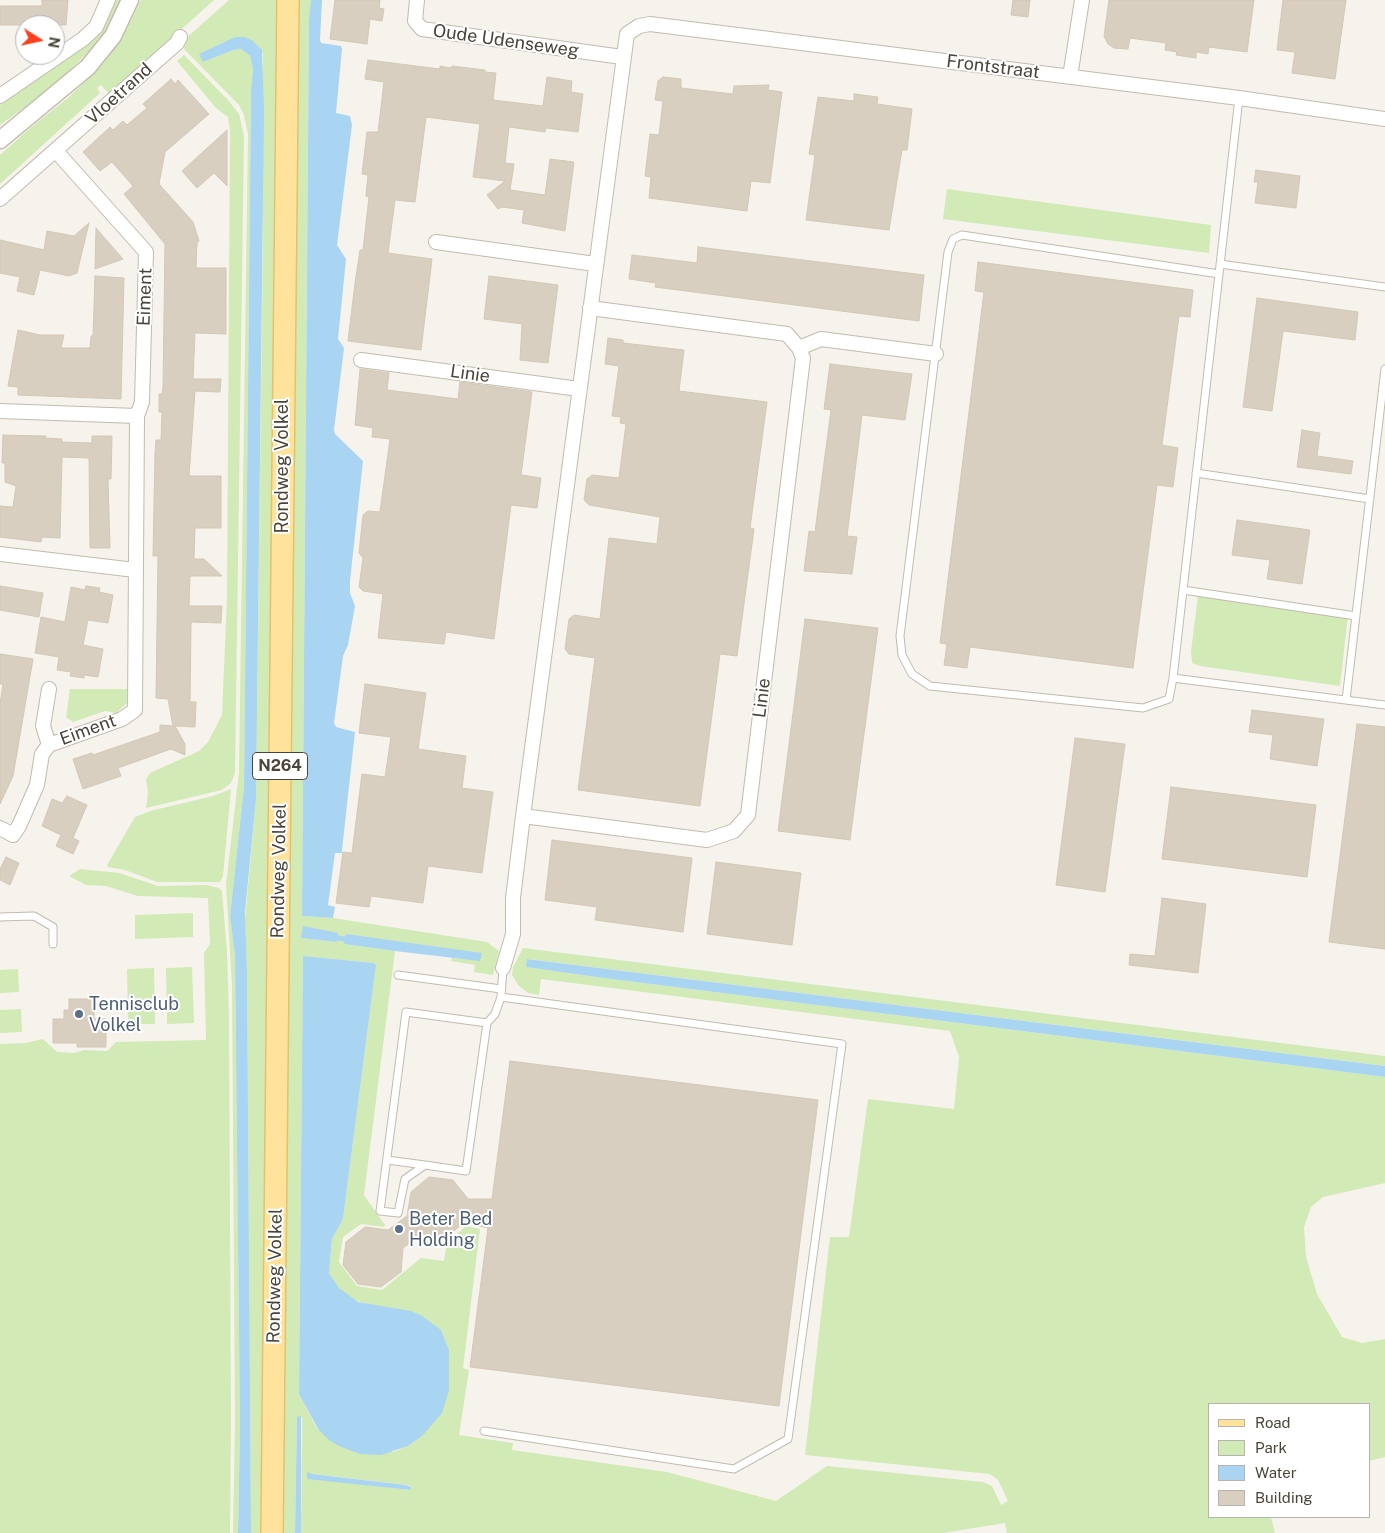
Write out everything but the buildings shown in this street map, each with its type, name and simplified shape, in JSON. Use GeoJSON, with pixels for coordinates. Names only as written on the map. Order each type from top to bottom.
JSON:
{"type":"FeatureCollection","features":[{"type":"Feature","properties":{"kind":"main road","name":"Rondweg Volkel"},"geometry":{"type":"LineString","coordinates":[[272,1533],[288,0]]}},
{"type":"Feature","properties":{"kind":"street"},"geometry":{"type":"LineString","coordinates":[[0,96],[83,39],[96,26],[108,0]]}},
{"type":"Feature","properties":{"kind":"street"},"geometry":{"type":"LineString","coordinates":[[0,140],[88,67],[112,36],[130,0]]}},
{"type":"Feature","properties":{"kind":"street","name":"Oude Udenseweg"},"geometry":{"type":"LineString","coordinates":[[417,0],[415,21],[422,29],[622,57]]}},
{"type":"Feature","properties":{"kind":"street"},"geometry":{"type":"LineString","coordinates":[[1070,77],[1082,0]]}},
{"type":"Feature","properties":{"kind":"street","name":"Frontstraat"},"geometry":{"type":"LineString","coordinates":[[622,57],[627,34],[640,26],[650,24],[1240,98],[1385,119]]}},
{"type":"Feature","properties":{"kind":"street","name":"Vloetrand"},"geometry":{"type":"LineString","coordinates":[[0,199],[177,43],[180,37]]}},
{"type":"Feature","properties":{"kind":"street"},"geometry":{"type":"LineString","coordinates":[[503,968],[513,934],[513,898],[523,816],[622,57]]}},
{"type":"Feature","properties":{"kind":"street","name":"Eiment"},"geometry":{"type":"LineString","coordinates":[[0,828],[13,834],[19,826],[37,785],[42,754],[48,745],[122,719],[135,710],[137,416],[142,402],[146,252],[56,151]]}},
{"type":"Feature","properties":{"kind":"street"},"geometry":{"type":"LineString","coordinates":[[436,242],[595,264]]}},
{"type":"Feature","properties":{"kind":"street"},"geometry":{"type":"LineString","coordinates":[[590,308],[787,334],[800,348],[821,339],[936,354]]}},
{"type":"Feature","properties":{"kind":"street","name":"Linie"},"geometry":{"type":"LineString","coordinates":[[523,816],[707,840],[734,831],[748,814],[803,358],[800,348]]}},
{"type":"Feature","properties":{"kind":"street","name":"Linie"},"geometry":{"type":"LineString","coordinates":[[360,360],[579,389]]}},
{"type":"Feature","properties":{"kind":"street"},"geometry":{"type":"LineString","coordinates":[[0,411],[137,416]]}},
{"type":"Feature","properties":{"kind":"street"},"geometry":{"type":"LineString","coordinates":[[0,554],[135,570]]}},
{"type":"Feature","properties":{"kind":"street","name":"Eiment"},"geometry":{"type":"LineString","coordinates":[[48,745],[43,726],[49,688]]}},
{"type":"Feature","properties":{"kind":"lane"},"geometry":{"type":"LineString","coordinates":[[1219,274],[962,235],[954,239],[948,252],[900,636],[902,655],[912,674],[930,686],[1143,708],[1169,699],[1173,678],[1240,98]]}},
{"type":"Feature","properties":{"kind":"lane"},"geometry":{"type":"LineString","coordinates":[[1220,264],[1385,288]]}},
{"type":"Feature","properties":{"kind":"lane"},"geometry":{"type":"LineString","coordinates":[[1346,700],[1385,369]]}},
{"type":"Feature","properties":{"kind":"lane"},"geometry":{"type":"LineString","coordinates":[[1196,473],[1370,499]]}},
{"type":"Feature","properties":{"kind":"lane"},"geometry":{"type":"LineString","coordinates":[[1183,590],[1356,616]]}},
{"type":"Feature","properties":{"kind":"lane"},"geometry":{"type":"LineString","coordinates":[[1173,678],[1385,705]]}},
{"type":"Feature","properties":{"kind":"lane"},"geometry":{"type":"LineString","coordinates":[[0,916],[34,916],[53,928],[53,944]]}},
{"type":"Feature","properties":{"kind":"lane"},"geometry":{"type":"LineString","coordinates":[[387,1160],[466,1171],[487,1023],[495,1014],[501,993],[503,968]]}},
{"type":"Feature","properties":{"kind":"lane"},"geometry":{"type":"LineString","coordinates":[[398,975],[501,993],[842,1044],[788,1440],[734,1469],[484,1431]]}},
{"type":"Feature","properties":{"kind":"lane"},"geometry":{"type":"LineString","coordinates":[[425,1165],[405,1179],[398,1213],[380,1211],[406,1012],[487,1023]]}},
{"type":"Feature","properties":{"kind":"green space"},"geometry":{"type":"Polygon","coordinates":[[[113,0],[122,0],[104,34],[86,54],[54,86],[0,125],[0,105],[55,65],[65,65],[65,58],[90,43],[98,32],[113,0]]]}},
{"type":"Feature","properties":{"kind":"green space"},"geometry":{"type":"Polygon","coordinates":[[[141,0],[214,0],[109,94],[101,85],[97,88],[100,93],[0,184],[0,155],[69,97],[104,63],[126,31],[141,0]]]}},
{"type":"Feature","properties":{"kind":"green space"},"geometry":{"type":"Polygon","coordinates":[[[229,0],[278,0],[263,1533],[251,1533],[247,970],[245,920],[256,799],[263,228],[263,53],[226,41],[203,53],[203,62],[233,50],[241,49],[250,56],[253,69],[251,89],[244,787],[230,916],[235,956],[240,1427],[238,1533],[233,1533],[235,1420],[232,986],[226,885],[239,772],[248,134],[244,115],[239,105],[185,50],[183,45],[184,40],[229,0]]]}},
{"type":"Feature","properties":{"kind":"green space"},"geometry":{"type":"Polygon","coordinates":[[[298,0],[311,0],[309,19],[302,916],[333,918],[487,942],[499,951],[493,975],[474,972],[475,965],[451,961],[452,958],[463,959],[346,934],[345,937],[338,936],[338,933],[302,938],[337,942],[337,939],[345,940],[344,944],[395,951],[364,1195],[385,1225],[384,1227],[361,1224],[343,1237],[339,1262],[357,1286],[382,1290],[421,1258],[444,1261],[447,1243],[466,1226],[480,1229],[463,1368],[469,1370],[459,1435],[513,1443],[512,1450],[667,1472],[776,1501],[827,1466],[983,1482],[992,1486],[1001,1505],[1008,1501],[998,1480],[990,1474],[805,1455],[830,1237],[849,1237],[868,1099],[954,1109],[959,1057],[950,1031],[541,979],[539,995],[528,993],[518,985],[512,975],[513,967],[523,948],[1385,1056],[1385,1066],[528,959],[527,967],[1385,1077],[1385,1183],[1323,1197],[1311,1207],[1304,1227],[1306,1257],[1317,1294],[1342,1337],[1362,1343],[1385,1339],[1385,1457],[1370,1461],[1370,1403],[1208,1403],[1208,1518],[1271,1518],[1275,1533],[1007,1533],[1005,1523],[943,1533],[301,1533],[302,1418],[297,1417],[295,1533],[282,1533],[298,0]],[[303,956],[299,1394],[317,1429],[393,1452],[408,1446],[422,1436],[449,1350],[441,1330],[349,1298],[339,1288],[329,1273],[332,1239],[343,1219],[376,965],[374,963],[303,956]],[[312,1474],[307,1478],[410,1490],[411,1487],[408,1485],[312,1474]]]}},
{"type":"Feature","properties":{"kind":"green space"},"geometry":{"type":"Polygon","coordinates":[[[184,55],[228,100],[239,114],[244,136],[235,773],[231,783],[222,790],[146,808],[148,793],[146,779],[150,773],[199,751],[208,742],[222,715],[227,598],[230,131],[228,117],[216,108],[177,61],[184,55]]]}},
{"type":"Feature","properties":{"kind":"green space"},"geometry":{"type":"Polygon","coordinates":[[[947,189],[1211,225],[1209,253],[943,219],[947,189]]]}},
{"type":"Feature","properties":{"kind":"green space"},"geometry":{"type":"Polygon","coordinates":[[[1198,595],[1348,615],[1340,686],[1200,666],[1192,663],[1191,652],[1198,595]]]}},
{"type":"Feature","properties":{"kind":"green space"},"geometry":{"type":"Polygon","coordinates":[[[70,689],[127,689],[127,703],[116,713],[105,711],[73,722],[66,717],[70,689]]]}},
{"type":"Feature","properties":{"kind":"green space"},"geometry":{"type":"Polygon","coordinates":[[[231,789],[223,876],[220,882],[157,882],[125,870],[108,867],[107,865],[135,817],[150,811],[213,796],[231,789]]]}},
{"type":"Feature","properties":{"kind":"green space"},"geometry":{"type":"Polygon","coordinates":[[[80,869],[119,873],[158,886],[206,885],[219,888],[222,891],[227,952],[229,1017],[230,1533],[0,1533],[0,1044],[26,1043],[43,1039],[57,1052],[74,1053],[84,1050],[107,1051],[116,1042],[206,1040],[204,953],[210,944],[208,898],[138,896],[106,886],[86,885],[69,876],[80,869]]]}},
{"type":"Feature","properties":{"kind":"green space"},"geometry":{"type":"Polygon","coordinates":[[[193,913],[193,937],[135,939],[135,915],[193,913]]]}},
{"type":"Feature","properties":{"kind":"green space"},"geometry":{"type":"Polygon","coordinates":[[[192,967],[194,1023],[167,1024],[166,968],[192,967]]]}},
{"type":"Feature","properties":{"kind":"green space"},"geometry":{"type":"Polygon","coordinates":[[[154,968],[155,1024],[128,1024],[127,969],[154,968]]]}},
{"type":"Feature","properties":{"kind":"green space"},"geometry":{"type":"Polygon","coordinates":[[[18,969],[19,992],[0,993],[0,970],[18,969]]]}},
{"type":"Feature","properties":{"kind":"green space"},"geometry":{"type":"Polygon","coordinates":[[[21,1009],[22,1032],[0,1033],[0,1010],[21,1009]]]}},
{"type":"Feature","properties":{"kind":"water"},"geometry":{"type":"Polygon","coordinates":[[[311,0],[322,0],[321,43],[341,46],[342,49],[336,113],[350,116],[352,125],[337,245],[346,259],[338,339],[344,348],[334,430],[335,434],[363,461],[350,581],[350,593],[355,606],[348,645],[343,656],[334,723],[336,727],[355,732],[342,853],[335,853],[328,905],[335,907],[333,918],[302,916],[309,19],[311,0]]]}},
{"type":"Feature","properties":{"kind":"water"},"geometry":{"type":"Polygon","coordinates":[[[235,37],[245,37],[253,41],[262,50],[264,111],[256,799],[245,912],[251,1533],[238,1533],[240,1427],[235,956],[230,916],[244,787],[251,89],[253,69],[250,56],[241,49],[233,50],[203,62],[199,54],[235,37]]]}},
{"type":"Feature","properties":{"kind":"water"},"geometry":{"type":"Polygon","coordinates":[[[303,926],[338,933],[337,942],[301,938],[303,926]]]}},
{"type":"Feature","properties":{"kind":"water"},"geometry":{"type":"Polygon","coordinates":[[[346,934],[482,953],[480,961],[344,944],[346,934]]]}},
{"type":"Feature","properties":{"kind":"water"},"geometry":{"type":"Polygon","coordinates":[[[303,956],[374,963],[376,965],[343,1219],[332,1239],[329,1273],[339,1288],[358,1302],[411,1311],[422,1316],[441,1330],[449,1350],[449,1390],[442,1413],[422,1436],[408,1446],[381,1455],[360,1454],[329,1440],[318,1429],[299,1394],[303,956]]]}},
{"type":"Feature","properties":{"kind":"water"},"geometry":{"type":"Polygon","coordinates":[[[527,959],[1385,1066],[1385,1077],[596,977],[526,967],[527,959]]]}},
{"type":"Feature","properties":{"kind":"water"},"geometry":{"type":"Polygon","coordinates":[[[301,1416],[301,1533],[295,1533],[297,1417],[301,1416]]]}},
{"type":"Feature","properties":{"kind":"water"},"geometry":{"type":"Polygon","coordinates":[[[307,1472],[406,1485],[411,1487],[411,1490],[307,1479],[307,1472]]]}},
{"type":"Feature","properties":{"kind":"waterway"},"geometry":{"type":"LineString","coordinates":[[332,937],[351,940]]}},
{"type":"Feature","properties":{"kind":"place","name":"Tennisclub Volkel"},"geometry":{"type":"Point","coordinates":[79,1014]}},
{"type":"Feature","properties":{"kind":"place","name":"Beter Bed Holding"},"geometry":{"type":"Point","coordinates":[399,1229]}}]}
